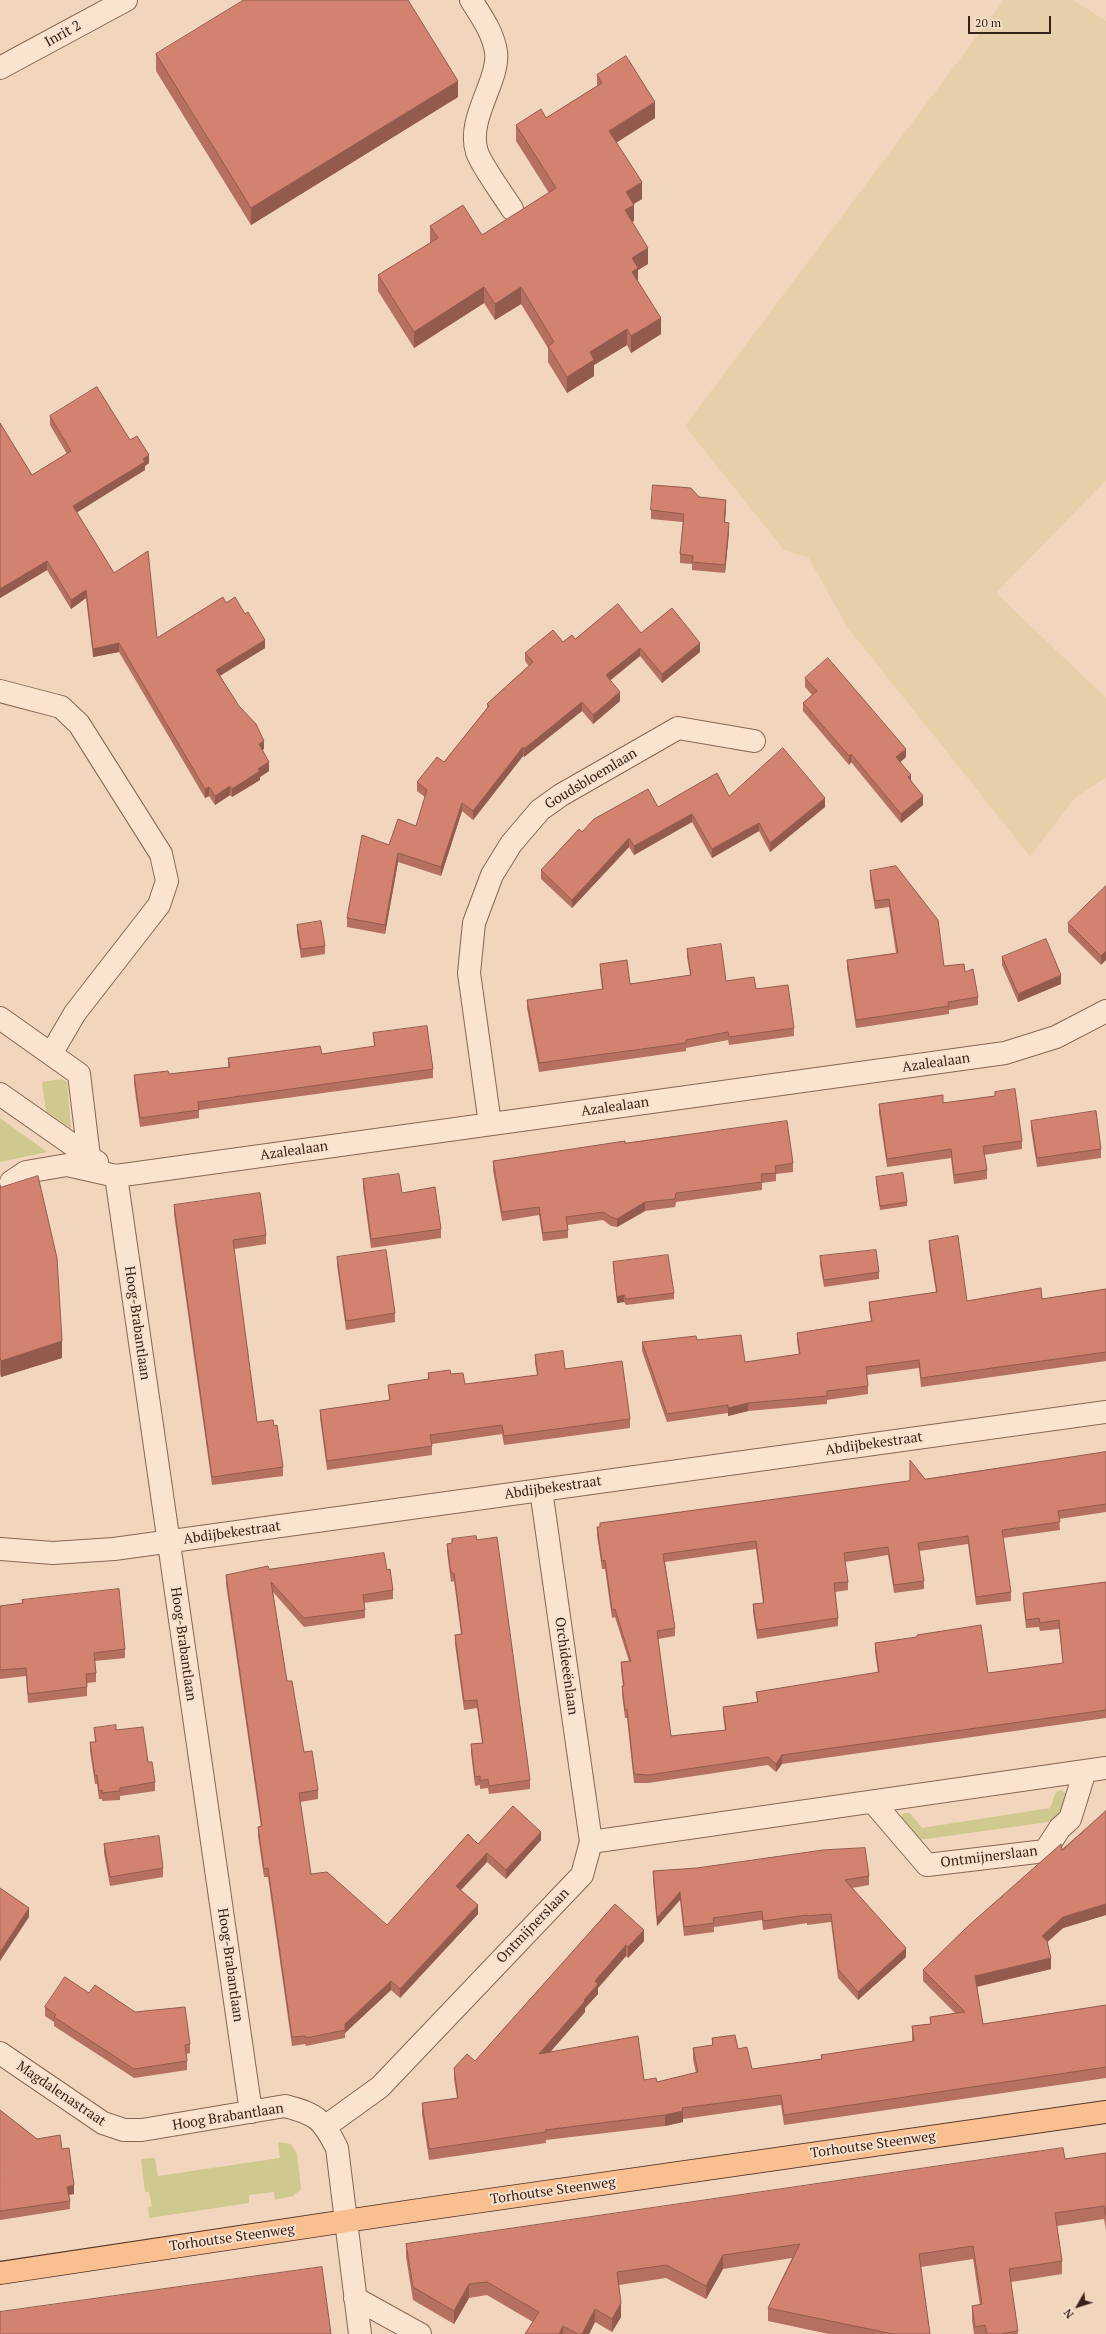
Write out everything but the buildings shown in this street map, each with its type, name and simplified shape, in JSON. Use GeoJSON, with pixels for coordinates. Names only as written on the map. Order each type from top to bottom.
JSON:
{"type":"FeatureCollection","features":[{"type":"Feature","properties":{"kind":"main road","name":"Torhoutse Steenweg"},"geometry":{"type":"LineString","coordinates":[[0,2273],[426,2209],[1106,2112]]}},
{"type":"Feature","properties":{"kind":"street","name":"Inrit 2"},"geometry":{"type":"LineString","coordinates":[[0,68],[126,0]]}},
{"type":"Feature","properties":{"kind":"street"},"geometry":{"type":"LineString","coordinates":[[471,0],[492,34],[496,53],[476,125],[476,152],[512,209]]}},
{"type":"Feature","properties":{"kind":"street"},"geometry":{"type":"LineString","coordinates":[[0,691],[61,707],[79,724],[161,854],[167,881],[159,905],[75,1013],[51,1054]]}},
{"type":"Feature","properties":{"kind":"street","name":"Goudsbloemlaan"},"geometry":{"type":"LineString","coordinates":[[490,1124],[469,973],[474,923],[492,874],[511,844],[540,810],[561,795],[678,728],[754,741]]}},
{"type":"Feature","properties":{"kind":"street","name":"Azalealaan"},"geometry":{"type":"LineString","coordinates":[[116,1176],[1005,1053],[1056,1037],[1106,1011]]}},
{"type":"Feature","properties":{"kind":"street"},"geometry":{"type":"LineString","coordinates":[[0,1018],[79,1074],[89,1157]]}},
{"type":"Feature","properties":{"kind":"street"},"geometry":{"type":"LineString","coordinates":[[0,1094],[116,1176]]}},
{"type":"Feature","properties":{"kind":"street"},"geometry":{"type":"LineString","coordinates":[[11,1182],[26,1172],[67,1165],[116,1176]]}},
{"type":"Feature","properties":{"kind":"street","name":"Hoog-Brabantlaan"},"geometry":{"type":"LineString","coordinates":[[116,1176],[251,2112]]}},
{"type":"Feature","properties":{"kind":"street","name":"Abdijbekestraat"},"geometry":{"type":"LineString","coordinates":[[0,1549],[53,1553],[168,1542],[1106,1412]]}},
{"type":"Feature","properties":{"kind":"street","name":"Orchideeënlaan"},"geometry":{"type":"LineString","coordinates":[[541,1490],[591,1842]]}},
{"type":"Feature","properties":{"kind":"street"},"geometry":{"type":"LineString","coordinates":[[591,1842],[1106,1768]]}},
{"type":"Feature","properties":{"kind":"street","name":"Ontmijnerslaan"},"geometry":{"type":"LineString","coordinates":[[872,1802],[927,1865],[1045,1851],[1070,1819],[1085,1771]]}},
{"type":"Feature","properties":{"kind":"street","name":"Ontmijnerslaan"},"geometry":{"type":"LineString","coordinates":[[326,2126],[380,2087],[582,1875],[591,1842]]}},
{"type":"Feature","properties":{"kind":"street","name":"Magdalenastraat"},"geometry":{"type":"LineString","coordinates":[[0,2053],[103,2123],[124,2130]]}},
{"type":"Feature","properties":{"kind":"street","name":"Hoog Brabantlaan"},"geometry":{"type":"LineString","coordinates":[[124,2130],[142,2130],[285,2106],[308,2112],[326,2126]]}},
{"type":"Feature","properties":{"kind":"street"},"geometry":{"type":"LineString","coordinates":[[326,2126],[337,2148],[360,2334]]}},
{"type":"Feature","properties":{"kind":"street"},"geometry":{"type":"LineString","coordinates":[[355,2298],[420,2334]]}},
{"type":"Feature","properties":{"kind":"shaded area"},"geometry":{"type":"Polygon","coordinates":[[[1004,0],[1073,0],[1106,21],[1106,480],[996,593],[1106,698],[1106,777],[1075,798],[1030,856],[848,628],[808,557],[784,550],[685,426],[1004,0]]]}},
{"type":"Feature","properties":{"kind":"shaded area"},"geometry":{"type":"Polygon","coordinates":[[[62,1079],[67,1082],[71,1129],[46,1111],[42,1082],[62,1079]]]}},
{"type":"Feature","properties":{"kind":"shaded area"},"geometry":{"type":"Polygon","coordinates":[[[0,1118],[47,1152],[0,1162],[0,1118]]]}},
{"type":"Feature","properties":{"kind":"shaded area"},"geometry":{"type":"Polygon","coordinates":[[[1061,1790],[1067,1794],[1061,1817],[1055,1821],[919,1840],[900,1817],[904,1813],[910,1813],[922,1828],[1050,1808],[1056,1792],[1061,1790]]]}},
{"type":"Feature","properties":{"kind":"shaded area"},"geometry":{"type":"Polygon","coordinates":[[[278,2142],[291,2144],[297,2154],[301,2189],[293,2196],[275,2200],[274,2192],[249,2195],[249,2203],[149,2218],[148,2207],[152,2206],[149,2192],[145,2192],[141,2159],[155,2158],[158,2176],[280,2158],[278,2142]]]}}]}
